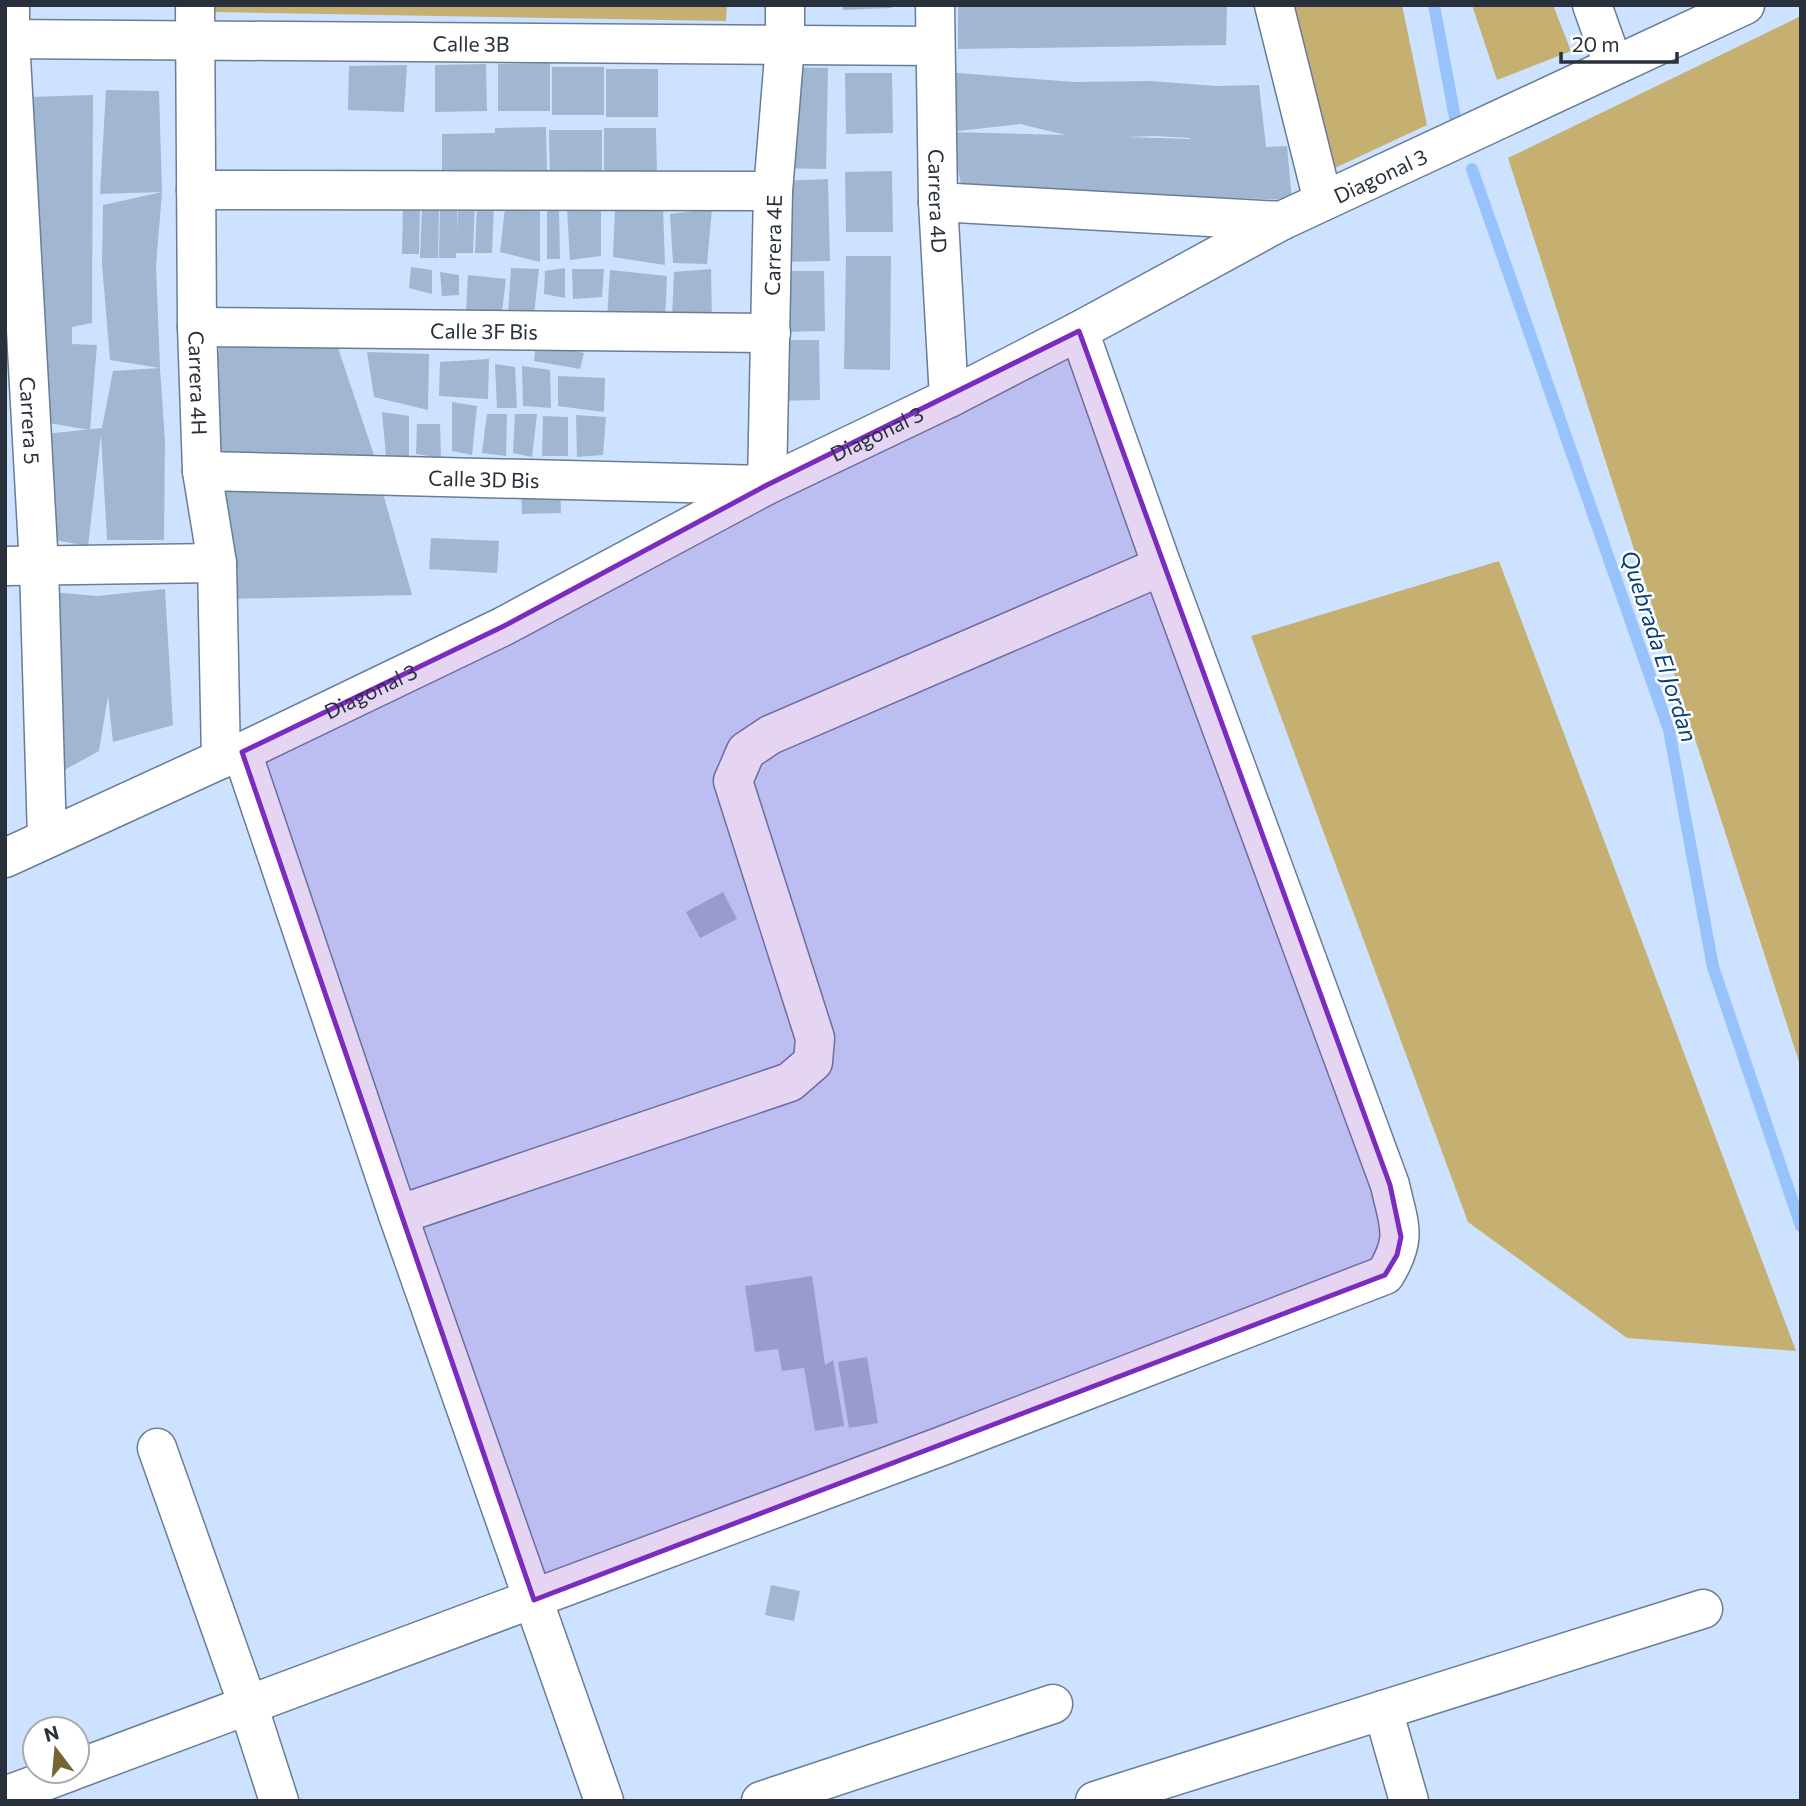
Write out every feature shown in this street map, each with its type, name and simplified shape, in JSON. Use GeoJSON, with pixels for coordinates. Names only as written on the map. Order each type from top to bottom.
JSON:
{"type":"FeatureCollection","features":[{"type":"Feature","properties":{"kind":"street","name":"Carrera 4E"},"geometry":{"type":"LineString","coordinates":[[767,485],[773,191],[785,44],[785,5]]}},
{"type":"Feature","properties":{"kind":"street","name":"Carrera 4D"},"geometry":{"type":"LineString","coordinates":[[935,5],[938,202],[949,398]]}},
{"type":"Feature","properties":{"kind":"street"},"geometry":{"type":"LineString","coordinates":[[1274,5],[1323,201]]}},
{"type":"Feature","properties":{"kind":"street"},"geometry":{"type":"LineString","coordinates":[[1592,5],[1614,65]]}},
{"type":"Feature","properties":{"kind":"street","name":"Diagonal 3"},"geometry":{"type":"LineString","coordinates":[[5,858],[231,756],[504,626],[767,485],[949,398],[1079,331],[1280,221],[1745,5]]}},
{"type":"Feature","properties":{"kind":"street","name":"Calle 3B"},"geometry":{"type":"LineString","coordinates":[[8,28],[195,23],[785,44],[935,46]]}},
{"type":"Feature","properties":{"kind":"street","name":"Carrera 4H"},"geometry":{"type":"LineString","coordinates":[[195,23],[197,327],[202,471],[217,563],[231,756],[398,1215],[604,1801]]}},
{"type":"Feature","properties":{"kind":"street","name":"Carrera 5"},"geometry":{"type":"LineString","coordinates":[[8,28],[22,567],[47,838]]}},
{"type":"Feature","properties":{"kind":"street"},"geometry":{"type":"LineString","coordinates":[[196,190],[773,191]]}},
{"type":"Feature","properties":{"kind":"street"},"geometry":{"type":"LineString","coordinates":[[938,202],[1280,221]]}},
{"type":"Feature","properties":{"kind":"street","name":"Calle 3F Bis"},"geometry":{"type":"LineString","coordinates":[[197,327],[771,333]]}},
{"type":"Feature","properties":{"kind":"street"},"geometry":{"type":"LineString","coordinates":[[91,1764],[942,1446],[1385,1275],[1397,1255],[1401,1237],[1390,1185],[1162,566],[1079,331]]}},
{"type":"Feature","properties":{"kind":"street","name":"Calle 3D Bis"},"geometry":{"type":"LineString","coordinates":[[202,471],[767,485]]}},
{"type":"Feature","properties":{"kind":"street"},"geometry":{"type":"LineString","coordinates":[[22,567],[217,563]]}},
{"type":"Feature","properties":{"kind":"street"},"geometry":{"type":"LineString","coordinates":[[398,1215],[790,1082],[813,1062],[816,1038],[733,781],[746,751],[770,735],[1162,566]]}},
{"type":"Feature","properties":{"kind":"street"},"geometry":{"type":"LineString","coordinates":[[157,1448],[279,1801]]}},
{"type":"Feature","properties":{"kind":"street"},"geometry":{"type":"LineString","coordinates":[[1095,1801],[1703,1609]]}},
{"type":"Feature","properties":{"kind":"street"},"geometry":{"type":"LineString","coordinates":[[761,1801],[1053,1704]]}},
{"type":"Feature","properties":{"kind":"street"},"geometry":{"type":"LineString","coordinates":[[1383,1710],[1409,1801]]}},
{"type":"Feature","properties":{"kind":"street"},"geometry":{"type":"LineString","coordinates":[[5,1796],[34,1785]]}},
{"type":"Feature","properties":{"kind":"highlighted area"},"geometry":{"type":"Polygon","coordinates":[[[1079,331],[1390,1185],[1401,1237],[1397,1255],[1385,1275],[534,1600],[242,752],[504,626],[767,485],[1079,331]]]}},
{"type":"Feature","properties":{"kind":"shaded area"},"geometry":{"type":"Polygon","coordinates":[[[215,5],[727,5],[726,21],[215,12],[215,5]]]}},
{"type":"Feature","properties":{"kind":"shaded area"},"geometry":{"type":"Polygon","coordinates":[[[1290,5],[1402,5],[1427,125],[1335,168],[1290,5]]]}},
{"type":"Feature","properties":{"kind":"shaded area"},"geometry":{"type":"Polygon","coordinates":[[[1472,5],[1553,5],[1571,51],[1497,80],[1472,5]]]}},
{"type":"Feature","properties":{"kind":"shaded area"},"geometry":{"type":"Polygon","coordinates":[[[1801,16],[1801,1068],[1508,158],[1801,16]]]}},
{"type":"Feature","properties":{"kind":"shaded area"},"geometry":{"type":"Polygon","coordinates":[[[1499,561],[1796,1351],[1627,1338],[1468,1222],[1251,636],[1499,561]]]}},
{"type":"Feature","properties":{"kind":"building"},"geometry":{"type":"Polygon","coordinates":[[[843,5],[892,5],[892,8],[843,10],[843,5]]]}},
{"type":"Feature","properties":{"kind":"building"},"geometry":{"type":"Polygon","coordinates":[[[958,5],[1227,5],[1226,45],[958,49],[958,5]]]}},
{"type":"Feature","properties":{"kind":"building"},"geometry":{"type":"Polygon","coordinates":[[[550,63],[550,111],[498,111],[498,64],[550,63]]]}},
{"type":"Feature","properties":{"kind":"building"},"geometry":{"type":"Polygon","coordinates":[[[486,64],[487,111],[435,112],[435,65],[486,64]]]}},
{"type":"Feature","properties":{"kind":"building"},"geometry":{"type":"Polygon","coordinates":[[[407,65],[404,112],[348,110],[349,66],[407,65]]]}},
{"type":"Feature","properties":{"kind":"building"},"geometry":{"type":"Polygon","coordinates":[[[552,67],[604,67],[604,115],[552,115],[552,67]]]}},
{"type":"Feature","properties":{"kind":"building"},"geometry":{"type":"Polygon","coordinates":[[[774,67],[828,68],[826,169],[772,168],[774,67]]]}},
{"type":"Feature","properties":{"kind":"building"},"geometry":{"type":"Polygon","coordinates":[[[606,69],[658,69],[658,117],[606,117],[606,69]]]}},
{"type":"Feature","properties":{"kind":"building"},"geometry":{"type":"Polygon","coordinates":[[[946,72],[1074,82],[1151,81],[1216,86],[1259,85],[1266,147],[1287,146],[1292,200],[962,188],[949,132],[946,72]],[[1020,124],[949,132],[1066,135],[1020,124]],[[1156,136],[1126,137],[1190,139],[1156,136]]]}},
{"type":"Feature","properties":{"kind":"building"},"geometry":{"type":"Polygon","coordinates":[[[845,73],[892,73],[893,133],[846,134],[845,73]]]}},
{"type":"Feature","properties":{"kind":"building"},"geometry":{"type":"Polygon","coordinates":[[[106,90],[159,91],[162,192],[100,194],[106,90]]]}},
{"type":"Feature","properties":{"kind":"building"},"geometry":{"type":"Polygon","coordinates":[[[93,95],[92,323],[72,327],[72,344],[97,345],[90,430],[37,421],[28,97],[93,95]]]}},
{"type":"Feature","properties":{"kind":"building"},"geometry":{"type":"Polygon","coordinates":[[[546,127],[547,175],[442,181],[442,134],[495,133],[495,128],[546,127]]]}},
{"type":"Feature","properties":{"kind":"building"},"geometry":{"type":"Polygon","coordinates":[[[604,128],[656,128],[657,176],[604,177],[604,128]]]}},
{"type":"Feature","properties":{"kind":"building"},"geometry":{"type":"Polygon","coordinates":[[[549,130],[602,130],[602,177],[550,178],[549,130]]]}},
{"type":"Feature","properties":{"kind":"building"},"geometry":{"type":"Polygon","coordinates":[[[892,171],[893,232],[846,232],[845,172],[892,171]]]}},
{"type":"Feature","properties":{"kind":"building"},"geometry":{"type":"Polygon","coordinates":[[[828,179],[830,261],[783,262],[780,181],[828,179]]]}},
{"type":"Feature","properties":{"kind":"building"},"geometry":{"type":"Polygon","coordinates":[[[162,192],[156,266],[160,368],[110,360],[102,264],[103,205],[162,192]]]}},
{"type":"Feature","properties":{"kind":"building"},"geometry":{"type":"Polygon","coordinates":[[[458,203],[475,203],[473,253],[456,253],[456,258],[439,258],[440,208],[457,208],[457,233],[458,203]]]}},
{"type":"Feature","properties":{"kind":"building"},"geometry":{"type":"Polygon","coordinates":[[[477,203],[494,203],[492,253],[475,253],[477,203]]]}},
{"type":"Feature","properties":{"kind":"building"},"geometry":{"type":"Polygon","coordinates":[[[403,204],[420,204],[419,254],[402,254],[403,204]]]}},
{"type":"Feature","properties":{"kind":"building"},"geometry":{"type":"Polygon","coordinates":[[[601,205],[601,256],[570,260],[567,209],[601,205]]]}},
{"type":"Feature","properties":{"kind":"building"},"geometry":{"type":"Polygon","coordinates":[[[547,206],[559,210],[560,259],[547,259],[547,206]]]}},
{"type":"Feature","properties":{"kind":"building"},"geometry":{"type":"Polygon","coordinates":[[[422,208],[439,208],[438,258],[420,258],[422,208]]]}},
{"type":"Feature","properties":{"kind":"building"},"geometry":{"type":"Polygon","coordinates":[[[505,208],[540,208],[540,262],[500,252],[505,208]]]}},
{"type":"Feature","properties":{"kind":"building"},"geometry":{"type":"Polygon","coordinates":[[[663,208],[665,265],[613,257],[615,209],[663,208]]]}},
{"type":"Feature","properties":{"kind":"building"},"geometry":{"type":"Polygon","coordinates":[[[712,209],[707,264],[673,263],[670,214],[712,209]]]}},
{"type":"Feature","properties":{"kind":"building"},"geometry":{"type":"Polygon","coordinates":[[[846,256],[891,256],[890,370],[844,369],[846,256]]]}},
{"type":"Feature","properties":{"kind":"building"},"geometry":{"type":"Polygon","coordinates":[[[411,267],[432,270],[432,294],[409,288],[411,267]]]}},
{"type":"Feature","properties":{"kind":"building"},"geometry":{"type":"Polygon","coordinates":[[[511,268],[539,269],[534,314],[508,314],[511,268]]]}},
{"type":"Feature","properties":{"kind":"building"},"geometry":{"type":"Polygon","coordinates":[[[565,268],[565,298],[544,294],[545,271],[565,268]]]}},
{"type":"Feature","properties":{"kind":"building"},"geometry":{"type":"Polygon","coordinates":[[[572,269],[604,269],[602,297],[573,299],[572,269]]]}},
{"type":"Feature","properties":{"kind":"building"},"geometry":{"type":"Polygon","coordinates":[[[711,269],[712,324],[672,320],[674,272],[711,269]]]}},
{"type":"Feature","properties":{"kind":"building"},"geometry":{"type":"Polygon","coordinates":[[[610,270],[667,276],[665,322],[607,319],[610,270]]]}},
{"type":"Feature","properties":{"kind":"building"},"geometry":{"type":"Polygon","coordinates":[[[778,271],[824,271],[825,331],[778,332],[778,271]]]}},
{"type":"Feature","properties":{"kind":"building"},"geometry":{"type":"Polygon","coordinates":[[[440,272],[459,275],[459,295],[442,296],[440,272]]]}},
{"type":"Feature","properties":{"kind":"building"},"geometry":{"type":"Polygon","coordinates":[[[468,275],[506,279],[502,312],[466,310],[468,275]]]}},
{"type":"Feature","properties":{"kind":"building"},"geometry":{"type":"Polygon","coordinates":[[[335,339],[375,458],[303,453],[213,457],[219,340],[335,339]]]}},
{"type":"Feature","properties":{"kind":"building"},"geometry":{"type":"Polygon","coordinates":[[[772,340],[819,340],[820,400],[772,401],[772,340]]]}},
{"type":"Feature","properties":{"kind":"building"},"geometry":{"type":"Polygon","coordinates":[[[536,342],[584,353],[580,369],[534,361],[536,342]]]}},
{"type":"Feature","properties":{"kind":"building"},"geometry":{"type":"Polygon","coordinates":[[[367,352],[429,354],[428,410],[374,397],[367,352]]]}},
{"type":"Feature","properties":{"kind":"building"},"geometry":{"type":"Polygon","coordinates":[[[489,359],[488,399],[439,396],[440,362],[489,359]]]}},
{"type":"Feature","properties":{"kind":"building"},"geometry":{"type":"Polygon","coordinates":[[[495,364],[515,367],[517,408],[497,408],[495,364]]]}},
{"type":"Feature","properties":{"kind":"building"},"geometry":{"type":"Polygon","coordinates":[[[522,366],[550,370],[551,408],[523,406],[522,366]]]}},
{"type":"Feature","properties":{"kind":"building"},"geometry":{"type":"Polygon","coordinates":[[[160,368],[165,441],[164,540],[107,540],[101,435],[88,546],[27,535],[35,435],[102,428],[113,371],[160,368]]]}},
{"type":"Feature","properties":{"kind":"building"},"geometry":{"type":"Polygon","coordinates":[[[558,376],[605,378],[604,412],[558,406],[558,376]]]}},
{"type":"Feature","properties":{"kind":"building"},"geometry":{"type":"Polygon","coordinates":[[[452,402],[477,406],[472,455],[452,451],[452,402]]]}},
{"type":"Feature","properties":{"kind":"building"},"geometry":{"type":"Polygon","coordinates":[[[382,412],[409,416],[409,458],[386,456],[382,412]]]}},
{"type":"Feature","properties":{"kind":"building"},"geometry":{"type":"Polygon","coordinates":[[[487,414],[507,414],[506,456],[482,453],[487,414]]]}},
{"type":"Feature","properties":{"kind":"building"},"geometry":{"type":"Polygon","coordinates":[[[515,414],[537,414],[532,457],[513,453],[515,414]]]}},
{"type":"Feature","properties":{"kind":"building"},"geometry":{"type":"Polygon","coordinates":[[[576,415],[606,417],[603,455],[577,457],[576,415]]]}},
{"type":"Feature","properties":{"kind":"building"},"geometry":{"type":"Polygon","coordinates":[[[543,416],[568,417],[568,456],[542,456],[543,416]]]}},
{"type":"Feature","properties":{"kind":"building"},"geometry":{"type":"Polygon","coordinates":[[[417,424],[440,424],[441,458],[416,454],[417,424]]]}},
{"type":"Feature","properties":{"kind":"building"},"geometry":{"type":"Polygon","coordinates":[[[222,481],[380,483],[412,595],[225,599],[222,481]]]}},
{"type":"Feature","properties":{"kind":"building"},"geometry":{"type":"Polygon","coordinates":[[[560,486],[561,513],[522,514],[521,487],[560,486]]]}},
{"type":"Feature","properties":{"kind":"building"},"geometry":{"type":"Polygon","coordinates":[[[431,538],[499,541],[497,573],[429,569],[431,538]]]}},
{"type":"Feature","properties":{"kind":"building"},"geometry":{"type":"Polygon","coordinates":[[[165,589],[173,725],[113,742],[108,696],[99,751],[30,789],[29,590],[97,596],[165,589]]]}},
{"type":"Feature","properties":{"kind":"building"},"geometry":{"type":"Polygon","coordinates":[[[723,892],[737,919],[700,938],[686,912],[723,892]]]}},
{"type":"Feature","properties":{"kind":"building"},"geometry":{"type":"Polygon","coordinates":[[[812,1276],[825,1365],[833,1360],[844,1426],[815,1431],[804,1368],[782,1371],[778,1349],[755,1352],[745,1286],[812,1276]]]}},
{"type":"Feature","properties":{"kind":"building"},"geometry":{"type":"Polygon","coordinates":[[[867,1357],[878,1423],[849,1428],[838,1362],[867,1357]]]}},
{"type":"Feature","properties":{"kind":"building"},"geometry":{"type":"Polygon","coordinates":[[[771,1585],[800,1591],[794,1621],[765,1615],[771,1585]]]}},
{"type":"Feature","properties":{"kind":"waterway","name":"Quebrada El Jordan"},"geometry":{"type":"LineString","coordinates":[[1434,5],[1455,118]]}},
{"type":"Feature","properties":{"kind":"waterway","name":"Quebrada El Jordan"},"geometry":{"type":"LineString","coordinates":[[1472,169],[1669,730],[1713,967],[1801,1226]]}}]}
